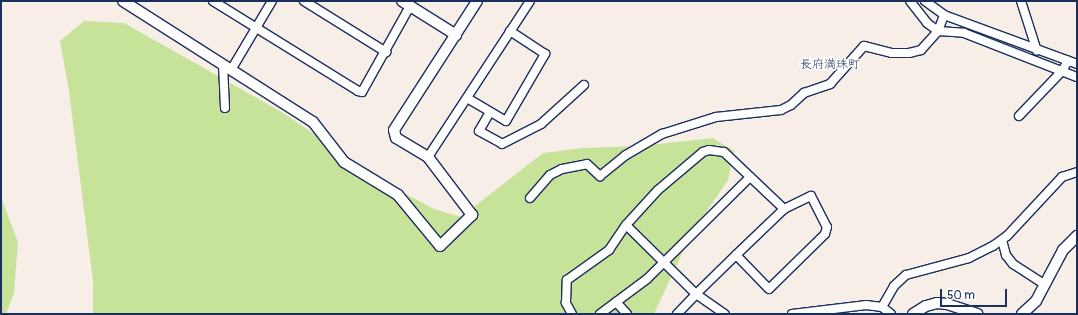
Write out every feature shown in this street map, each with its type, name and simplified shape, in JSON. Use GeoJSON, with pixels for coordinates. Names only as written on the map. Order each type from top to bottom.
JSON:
{"type":"FeatureCollection","features":[{"type":"Feature","properties":{"kind":"street"},"geometry":{"type":"LineString","coordinates":[[123,1],[313,122],[344,162],[398,195],[440,246],[472,215],[428,157],[396,138],[394,130],[477,1]]}},
{"type":"Feature","properties":{"kind":"street"},"geometry":{"type":"LineString","coordinates":[[213,1],[358,91],[365,88],[386,52],[406,4],[456,35]]}},
{"type":"Feature","properties":{"kind":"street"},"geometry":{"type":"LineString","coordinates":[[225,108],[227,67],[256,27],[272,1]]}},
{"type":"Feature","properties":{"kind":"street"},"geometry":{"type":"LineString","coordinates":[[304,1],[386,52]]}},
{"type":"Feature","properties":{"kind":"street"},"geometry":{"type":"LineString","coordinates":[[428,157],[530,1]]}},
{"type":"Feature","properties":{"kind":"street"},"geometry":{"type":"LineString","coordinates":[[910,1],[927,23],[938,31],[964,33],[1077,77]]}},
{"type":"Feature","properties":{"kind":"street"},"geometry":{"type":"LineString","coordinates":[[925,1],[944,15],[1037,51],[1077,64]]}},
{"type":"Feature","properties":{"kind":"street"},"geometry":{"type":"LineString","coordinates":[[1021,1],[1037,51]]}},
{"type":"Feature","properties":{"kind":"street"},"geometry":{"type":"LineString","coordinates":[[530,198],[550,175],[562,169],[587,164],[600,176],[626,155],[662,134],[716,117],[781,110],[791,105],[804,93],[830,84],[864,46],[909,53],[920,50],[938,31],[944,15]]}},
{"type":"Feature","properties":{"kind":"street"},"geometry":{"type":"LineString","coordinates":[[467,98],[506,121],[545,54],[510,31]]}},
{"type":"Feature","properties":{"kind":"street"},"geometry":{"type":"LineString","coordinates":[[1019,116],[1062,71],[1068,60]]}},
{"type":"Feature","properties":{"kind":"street"},"geometry":{"type":"LineString","coordinates":[[490,112],[479,131],[502,144],[540,124],[584,85]]}},
{"type":"Feature","properties":{"kind":"street"},"geometry":{"type":"LineString","coordinates":[[572,314],[566,303],[567,280],[608,250],[626,225],[681,169],[709,150],[724,152],[784,209]]}},
{"type":"Feature","properties":{"kind":"street"},"geometry":{"type":"LineString","coordinates":[[882,307],[894,286],[906,276],[969,258],[1002,240],[1062,177],[1077,172]]}},
{"type":"Feature","properties":{"kind":"street"},"geometry":{"type":"LineString","coordinates":[[600,314],[638,287],[750,177]]}},
{"type":"Feature","properties":{"kind":"street"},"geometry":{"type":"LineString","coordinates":[[677,314],[696,294],[784,209],[811,196],[827,228],[825,234],[769,289],[736,256]]}},
{"type":"Feature","properties":{"kind":"street"},"geometry":{"type":"LineString","coordinates":[[626,225],[696,294],[725,314]]}},
{"type":"Feature","properties":{"kind":"street"},"geometry":{"type":"LineString","coordinates":[[1022,314],[1036,300],[1063,250],[1077,236]]}},
{"type":"Feature","properties":{"kind":"street"},"geometry":{"type":"LineString","coordinates":[[1002,240],[1006,255],[1012,264],[1045,285]]}},
{"type":"Feature","properties":{"kind":"street"},"geometry":{"type":"LineString","coordinates":[[616,302],[627,314]]}},
{"type":"Feature","properties":{"kind":"street"},"geometry":{"type":"LineString","coordinates":[[913,314],[926,306],[937,303],[947,304],[977,314]]}},
{"type":"Feature","properties":{"kind":"street"},"geometry":{"type":"LineString","coordinates":[[792,314],[836,311],[866,305],[882,307],[891,314]]}},
{"type":"Feature","properties":{"kind":"green space"},"geometry":{"type":"Polygon","coordinates":[[[84,21],[124,23],[285,114],[385,183],[434,209],[461,217],[543,153],[583,148],[640,146],[713,138],[734,151],[728,180],[691,234],[654,314],[93,314],[93,281],[69,91],[60,41],[84,21]]]}},
{"type":"Feature","properties":{"kind":"green space"},"geometry":{"type":"Polygon","coordinates":[[[1,197],[18,242],[14,293],[6,314],[1,314],[1,197]]]}},
{"type":"Feature","properties":{"kind":"district","name":"長府満珠町"},"geometry":{"type":"Point","coordinates":[830,65]}}]}
